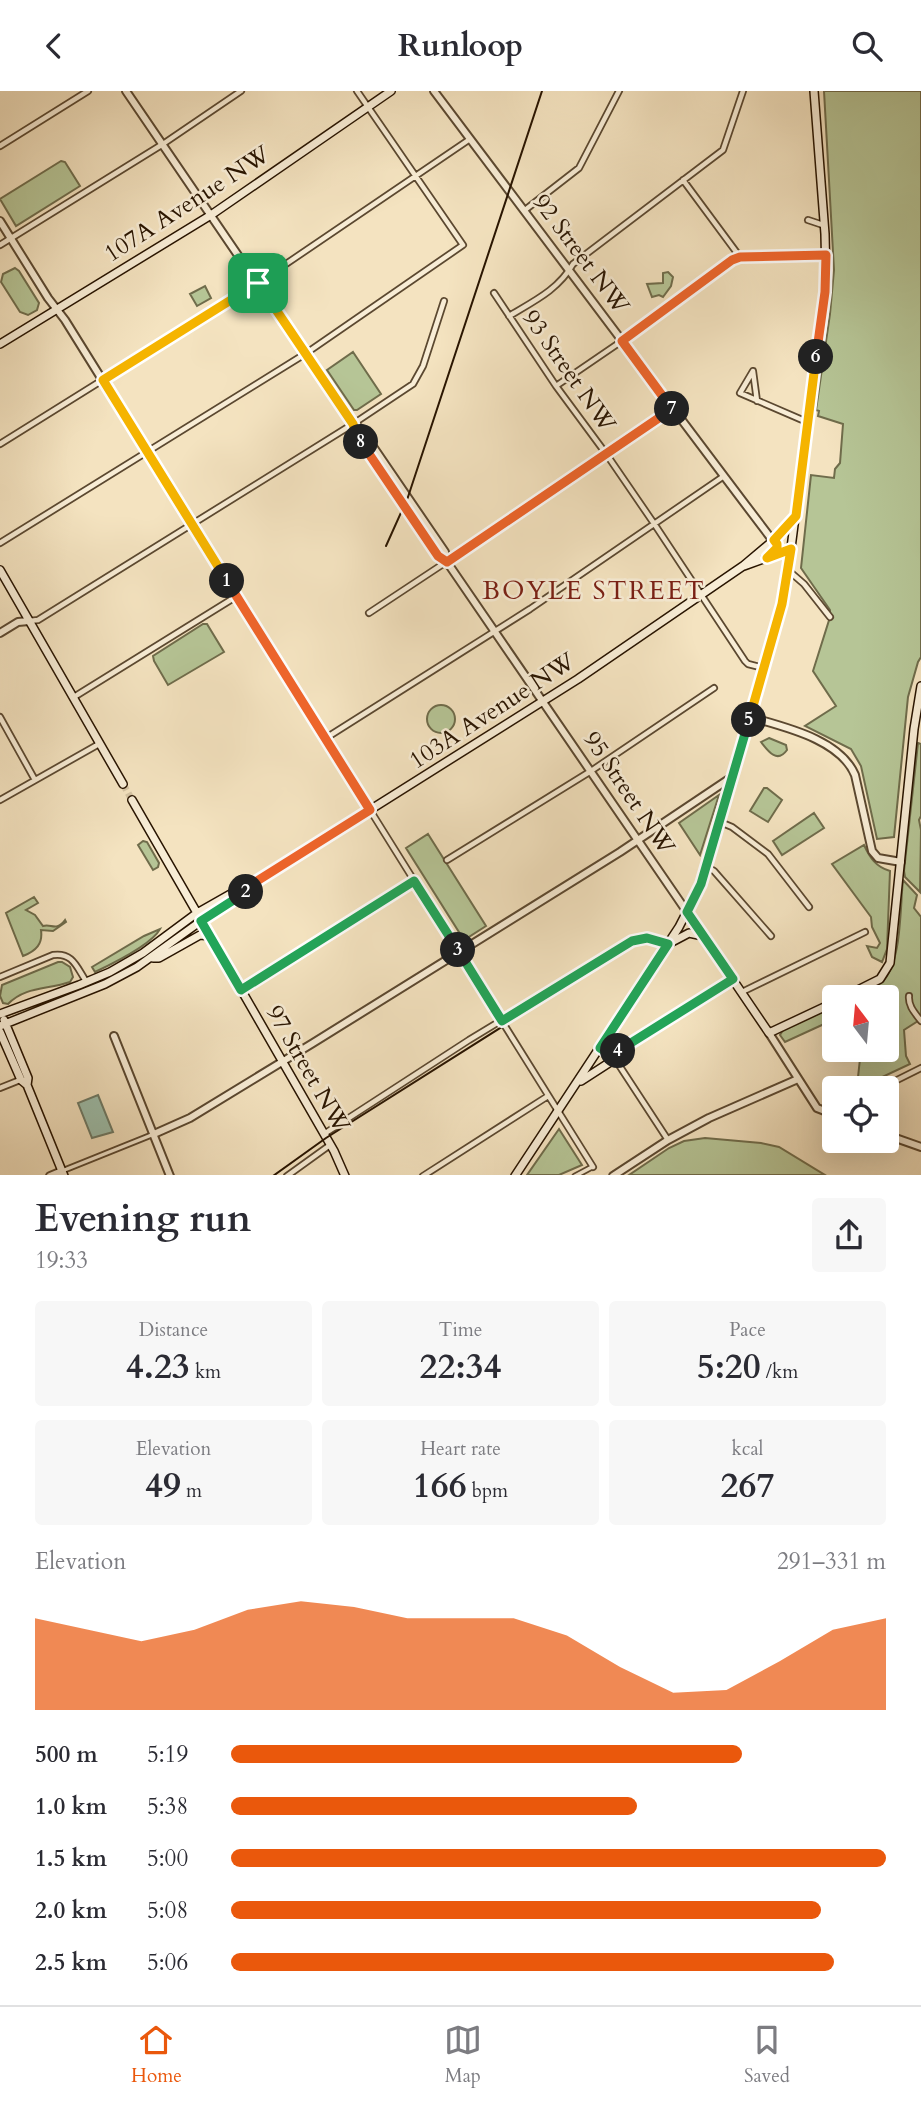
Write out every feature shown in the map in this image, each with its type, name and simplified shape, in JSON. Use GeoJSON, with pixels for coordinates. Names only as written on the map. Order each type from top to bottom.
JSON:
{"type":"FeatureCollection","features":[{"type":"Feature","properties":{"kind":"main road","name":"107A Avenue NW"},"geometry":{"type":"LineString","coordinates":[[0,344],[211,215],[391,91]]}},
{"type":"Feature","properties":{"kind":"main road"},"geometry":{"type":"LineString","coordinates":[[514,1175],[600,1048],[694,901],[782,604],[825,292],[826,255],[814,91]]}},
{"type":"Feature","properties":{"kind":"main road","name":"103A Avenue NW"},"geometry":{"type":"LineString","coordinates":[[0,1012],[87,982],[131,961],[248,884],[257,881],[544,702],[743,566],[774,540],[796,516]]}},
{"type":"Feature","properties":{"kind":"main road"},"geometry":{"type":"LineString","coordinates":[[767,558],[777,548],[774,540]]}},
{"type":"Feature","properties":{"kind":"main road","name":"103A Avenue NW"},"geometry":{"type":"LineString","coordinates":[[743,566],[791,549]]}},
{"type":"Feature","properties":{"kind":"main road"},"geometry":{"type":"LineString","coordinates":[[0,570],[123,784]]}},
{"type":"Feature","properties":{"kind":"main road"},"geometry":{"type":"LineString","coordinates":[[868,985],[880,979],[890,963],[921,686]]}},
{"type":"Feature","properties":{"kind":"main road","name":"97 Street NW"},"geometry":{"type":"LineString","coordinates":[[132,800],[345,1175]]}},
{"type":"Feature","properties":{"kind":"main road","name":"95 Street NW"},"geometry":{"type":"LineString","coordinates":[[687,912],[769,1033]]}},
{"type":"Feature","properties":{"kind":"main road","name":"103A Avenue NW"},"geometry":{"type":"LineString","coordinates":[[3,1025],[119,978],[152,958],[199,917]]}},
{"type":"Feature","properties":{"kind":"main road"},"geometry":{"type":"LineString","coordinates":[[668,944],[689,933],[703,936]]}},
{"type":"Feature","properties":{"kind":"main road"},"geometry":{"type":"LineString","coordinates":[[152,958],[159,958],[200,935],[210,936]]}},
{"type":"Feature","properties":{"kind":"main road"},"geometry":{"type":"LineString","coordinates":[[769,1033],[822,1008]]}},
{"type":"Feature","properties":{"kind":"main road"},"geometry":{"type":"LineString","coordinates":[[0,1012],[63,1173]]}},
{"type":"Feature","properties":{"kind":"main road"},"geometry":{"type":"LineString","coordinates":[[0,1032],[25,1081]]}},
{"type":"Feature","properties":{"kind":"main road"},"geometry":{"type":"LineString","coordinates":[[0,1042],[7,1048]]}},
{"type":"Feature","properties":{"kind":"main road"},"geometry":{"type":"LineString","coordinates":[[575,1086],[614,1057]]}},
{"type":"Feature","properties":{"kind":"street"},"geometry":{"type":"LineString","coordinates":[[0,146],[88,91]]}},
{"type":"Feature","properties":{"kind":"street","name":"95 Street NW"},"geometry":{"type":"LineString","coordinates":[[126,91],[353,424],[356,433],[438,556],[447,562],[496,632],[687,912]]}},
{"type":"Feature","properties":{"kind":"street"},"geometry":{"type":"LineString","coordinates":[[0,246],[163,144],[241,91]]}},
{"type":"Feature","properties":{"kind":"street"},"geometry":{"type":"LineString","coordinates":[[0,543],[305,354],[463,245],[357,91]]}},
{"type":"Feature","properties":{"kind":"street","name":"92 Street NW"},"geometry":{"type":"LineString","coordinates":[[434,91],[774,540]]}},
{"type":"Feature","properties":{"kind":"street"},"geometry":{"type":"LineString","coordinates":[[525,210],[579,168],[619,91]]}},
{"type":"Feature","properties":{"kind":"street"},"geometry":{"type":"LineString","coordinates":[[509,316],[566,278],[573,264],[723,150],[743,91]]}},
{"type":"Feature","properties":{"kind":"street"},"geometry":{"type":"LineString","coordinates":[[0,444],[258,283],[471,139]]}},
{"type":"Feature","properties":{"kind":"street"},"geometry":{"type":"LineString","coordinates":[[683,180],[740,257]]}},
{"type":"Feature","properties":{"kind":"street"},"geometry":{"type":"LineString","coordinates":[[808,220],[824,225]]}},
{"type":"Feature","properties":{"kind":"street"},"geometry":{"type":"LineString","coordinates":[[0,221],[103,380],[593,1167],[575,1175]]}},
{"type":"Feature","properties":{"kind":"street"},"geometry":{"type":"LineString","coordinates":[[556,386],[622,341],[722,266],[740,257],[826,255]]}},
{"type":"Feature","properties":{"kind":"street","name":"93 Street NW"},"geometry":{"type":"LineString","coordinates":[[494,293],[655,525],[745,661],[764,668]]}},
{"type":"Feature","properties":{"kind":"street"},"geometry":{"type":"LineString","coordinates":[[0,633],[18,622],[38,620],[413,384],[423,366],[444,301]]}},
{"type":"Feature","properties":{"kind":"street"},"geometry":{"type":"LineString","coordinates":[[757,401],[753,371],[740,393],[757,401],[807,423]]}},
{"type":"Feature","properties":{"kind":"street"},"geometry":{"type":"LineString","coordinates":[[369,613],[570,480],[673,408]]}},
{"type":"Feature","properties":{"kind":"street"},"geometry":{"type":"LineString","coordinates":[[326,738],[496,632],[724,476]]}},
{"type":"Feature","properties":{"kind":"street"},"geometry":{"type":"LineString","coordinates":[[788,571],[804,584],[830,617]]}},
{"type":"Feature","properties":{"kind":"street"},"geometry":{"type":"LineString","coordinates":[[73,698],[237,596]]}},
{"type":"Feature","properties":{"kind":"street"},"geometry":{"type":"LineString","coordinates":[[447,860],[591,771],[714,688]]}},
{"type":"Feature","properties":{"kind":"street"},"geometry":{"type":"LineString","coordinates":[[750,716],[817,740],[838,751],[851,765],[858,784],[872,852],[878,858],[901,862]]}},
{"type":"Feature","properties":{"kind":"street"},"geometry":{"type":"LineString","coordinates":[[0,717],[35,780]]}},
{"type":"Feature","properties":{"kind":"street"},"geometry":{"type":"LineString","coordinates":[[0,800],[100,744]]}},
{"type":"Feature","properties":{"kind":"street"},"geometry":{"type":"LineString","coordinates":[[50,1175],[63,1173],[190,1118],[638,840],[732,777]]}},
{"type":"Feature","properties":{"kind":"street"},"geometry":{"type":"LineString","coordinates":[[719,822],[732,827],[768,854],[809,907]]}},
{"type":"Feature","properties":{"kind":"street"},"geometry":{"type":"LineString","coordinates":[[706,867],[714,871],[771,936]]}},
{"type":"Feature","properties":{"kind":"street"},"geometry":{"type":"LineString","coordinates":[[241,990],[414,881]]}},
{"type":"Feature","properties":{"kind":"street"},"geometry":{"type":"LineString","coordinates":[[741,992],[866,932]]}},
{"type":"Feature","properties":{"kind":"street"},"geometry":{"type":"LineString","coordinates":[[324,1134],[632,941],[647,938],[668,944]]}},
{"type":"Feature","properties":{"kind":"street"},"geometry":{"type":"LineString","coordinates":[[0,977],[53,955],[63,954],[70,958],[92,989]]}},
{"type":"Feature","properties":{"kind":"street"},"geometry":{"type":"LineString","coordinates":[[614,1057],[733,979]]}},
{"type":"Feature","properties":{"kind":"street"},"geometry":{"type":"LineString","coordinates":[[909,996],[912,1009],[921,1021]]}},
{"type":"Feature","properties":{"kind":"street","name":"95 Street NW"},"geometry":{"type":"LineString","coordinates":[[769,1033],[817,1108],[822,1110]]}},
{"type":"Feature","properties":{"kind":"street"},"geometry":{"type":"LineString","coordinates":[[114,1036],[170,1175]]}},
{"type":"Feature","properties":{"kind":"street"},"geometry":{"type":"LineString","coordinates":[[600,1048],[614,1057],[668,1140]]}},
{"type":"Feature","properties":{"kind":"street"},"geometry":{"type":"LineString","coordinates":[[899,1079],[921,1068]]}},
{"type":"Feature","properties":{"kind":"street"},"geometry":{"type":"LineString","coordinates":[[613,1175],[709,1118],[798,1079]]}},
{"type":"Feature","properties":{"kind":"street"},"geometry":{"type":"LineString","coordinates":[[0,1088],[25,1081]]}},
{"type":"Feature","properties":{"kind":"street"},"geometry":{"type":"LineString","coordinates":[[423,1175],[548,1096]]}},
{"type":"Feature","properties":{"kind":"street"},"geometry":{"type":"LineString","coordinates":[[899,1139],[921,1147]]}},
{"type":"Feature","properties":{"kind":"street"},"geometry":{"type":"LineString","coordinates":[[287,1175],[330,1145]]}},
{"type":"Feature","properties":{"kind":"shaded area"},"geometry":{"type":"Polygon","coordinates":[[[824,91],[921,91],[921,657],[908,697],[894,837],[877,839],[861,766],[851,749],[805,726],[836,706],[813,671],[830,610],[801,568],[811,475],[834,478],[835,469],[840,463],[843,424],[818,416],[819,411],[816,410],[834,270],[824,91]]]}},
{"type":"Feature","properties":{"kind":"shaded area"},"geometry":{"type":"Polygon","coordinates":[[[61,161],[65,162],[80,186],[16,226],[0,199],[61,161]]]}},
{"type":"Feature","properties":{"kind":"shaded area"},"geometry":{"type":"Polygon","coordinates":[[[15,268],[39,303],[37,310],[28,315],[20,312],[1,282],[3,274],[15,268]]]}},
{"type":"Feature","properties":{"kind":"shaded area"},"geometry":{"type":"Polygon","coordinates":[[[668,272],[673,277],[671,286],[663,297],[652,297],[647,284],[663,283],[663,273],[668,272]]]}},
{"type":"Feature","properties":{"kind":"shaded area"},"geometry":{"type":"Polygon","coordinates":[[[205,286],[211,298],[197,306],[190,294],[205,286]]]}},
{"type":"Feature","properties":{"kind":"shaded area"},"geometry":{"type":"Polygon","coordinates":[[[353,352],[381,394],[357,410],[354,410],[327,370],[353,352]]]}},
{"type":"Feature","properties":{"kind":"shaded area"},"geometry":{"type":"Polygon","coordinates":[[[207,624],[224,652],[168,685],[153,656],[207,624]]]}},
{"type":"Feature","properties":{"kind":"shaded area"},"geometry":{"type":"Polygon","coordinates":[[[441,705],[451,709],[455,719],[451,729],[441,733],[431,729],[427,719],[431,709],[441,705]]]}},
{"type":"Feature","properties":{"kind":"shaded area"},"geometry":{"type":"Polygon","coordinates":[[[769,738],[786,745],[787,750],[780,756],[773,755],[761,742],[769,738]]]}},
{"type":"Feature","properties":{"kind":"shaded area"},"geometry":{"type":"Polygon","coordinates":[[[918,743],[921,744],[920,892],[905,877],[904,871],[918,743]]]}},
{"type":"Feature","properties":{"kind":"shaded area"},"geometry":{"type":"Polygon","coordinates":[[[764,788],[782,800],[768,822],[750,811],[764,788]]]}},
{"type":"Feature","properties":{"kind":"shaded area"},"geometry":{"type":"Polygon","coordinates":[[[719,795],[700,855],[679,823],[719,795]]]}},
{"type":"Feature","properties":{"kind":"shaded area"},"geometry":{"type":"Polygon","coordinates":[[[814,813],[824,828],[782,855],[773,841],[814,813]]]}},
{"type":"Feature","properties":{"kind":"shaded area"},"geometry":{"type":"Polygon","coordinates":[[[428,834],[486,926],[464,940],[406,848],[428,834]]]}},
{"type":"Feature","properties":{"kind":"shaded area"},"geometry":{"type":"Polygon","coordinates":[[[143,841],[147,842],[159,863],[153,870],[138,845],[143,841]]]}},
{"type":"Feature","properties":{"kind":"shaded area"},"geometry":{"type":"Polygon","coordinates":[[[864,845],[874,861],[890,871],[887,949],[882,962],[872,957],[867,946],[877,948],[880,943],[872,927],[871,917],[832,864],[864,845]]]}},
{"type":"Feature","properties":{"kind":"shaded area"},"geometry":{"type":"Polygon","coordinates":[[[903,880],[917,895],[914,908],[921,917],[921,1019],[904,1030],[906,1056],[910,1064],[884,1076],[858,1076],[860,1062],[900,1062],[900,985],[877,985],[889,974],[897,949],[903,880]]]}},
{"type":"Feature","properties":{"kind":"shaded area"},"geometry":{"type":"Polygon","coordinates":[[[34,897],[38,903],[26,910],[35,915],[43,926],[56,926],[65,920],[66,922],[53,931],[41,930],[38,946],[23,956],[6,913],[34,897]]]}},
{"type":"Feature","properties":{"kind":"shaded area"},"geometry":{"type":"Polygon","coordinates":[[[160,929],[141,947],[95,972],[92,967],[160,929]]]}},
{"type":"Feature","properties":{"kind":"shaded area"},"geometry":{"type":"Polygon","coordinates":[[[58,962],[70,967],[73,977],[70,982],[29,991],[8,1004],[3,1003],[0,996],[2,985],[58,962]]]}},
{"type":"Feature","properties":{"kind":"shaded area"},"geometry":{"type":"Polygon","coordinates":[[[822,1012],[822,1025],[785,1042],[780,1035],[783,1030],[822,1012]]]}},
{"type":"Feature","properties":{"kind":"shaded area"},"geometry":{"type":"Polygon","coordinates":[[[98,1095],[113,1132],[92,1138],[78,1103],[98,1095]]]}},
{"type":"Feature","properties":{"kind":"shaded area"},"geometry":{"type":"Polygon","coordinates":[[[559,1129],[582,1165],[559,1175],[527,1175],[559,1129]]]}},
{"type":"Feature","properties":{"kind":"shaded area"},"geometry":{"type":"Polygon","coordinates":[[[705,1138],[779,1147],[825,1175],[629,1175],[669,1148],[684,1141],[705,1138]]]}},
{"type":"Feature","properties":{"kind":"tunnel"},"geometry":{"type":"LineString","coordinates":[[123,784],[132,800]]}},
{"type":"Feature","properties":{"kind":"tram line"},"geometry":{"type":"LineString","coordinates":[[386,546],[408,497],[542,91]]}},
{"type":"Feature","properties":{"kind":"tram line"},"geometry":{"type":"LineString","coordinates":[[274,1175],[326,1138],[584,975]]}},
{"type":"Feature","properties":{"kind":"district","name":"BOYLE STREET"},"geometry":{"type":"Point","coordinates":[594,590]}},
{"type":"Feature","properties":{"kind":"route"},"geometry":{"type":"LineString","coordinates":[[826,255],[825,292],[796,516],[774,540],[777,548],[767,558],[791,549],[782,604],[701,884],[687,912],[733,979],[612,1055],[600,1048],[668,944],[650,938],[638,938],[502,1021],[414,881],[241,990],[201,921],[251,889],[257,881],[370,810],[103,380],[258,283],[438,556],[447,562],[673,408],[622,341],[732,260],[740,257],[826,255]]}}]}
